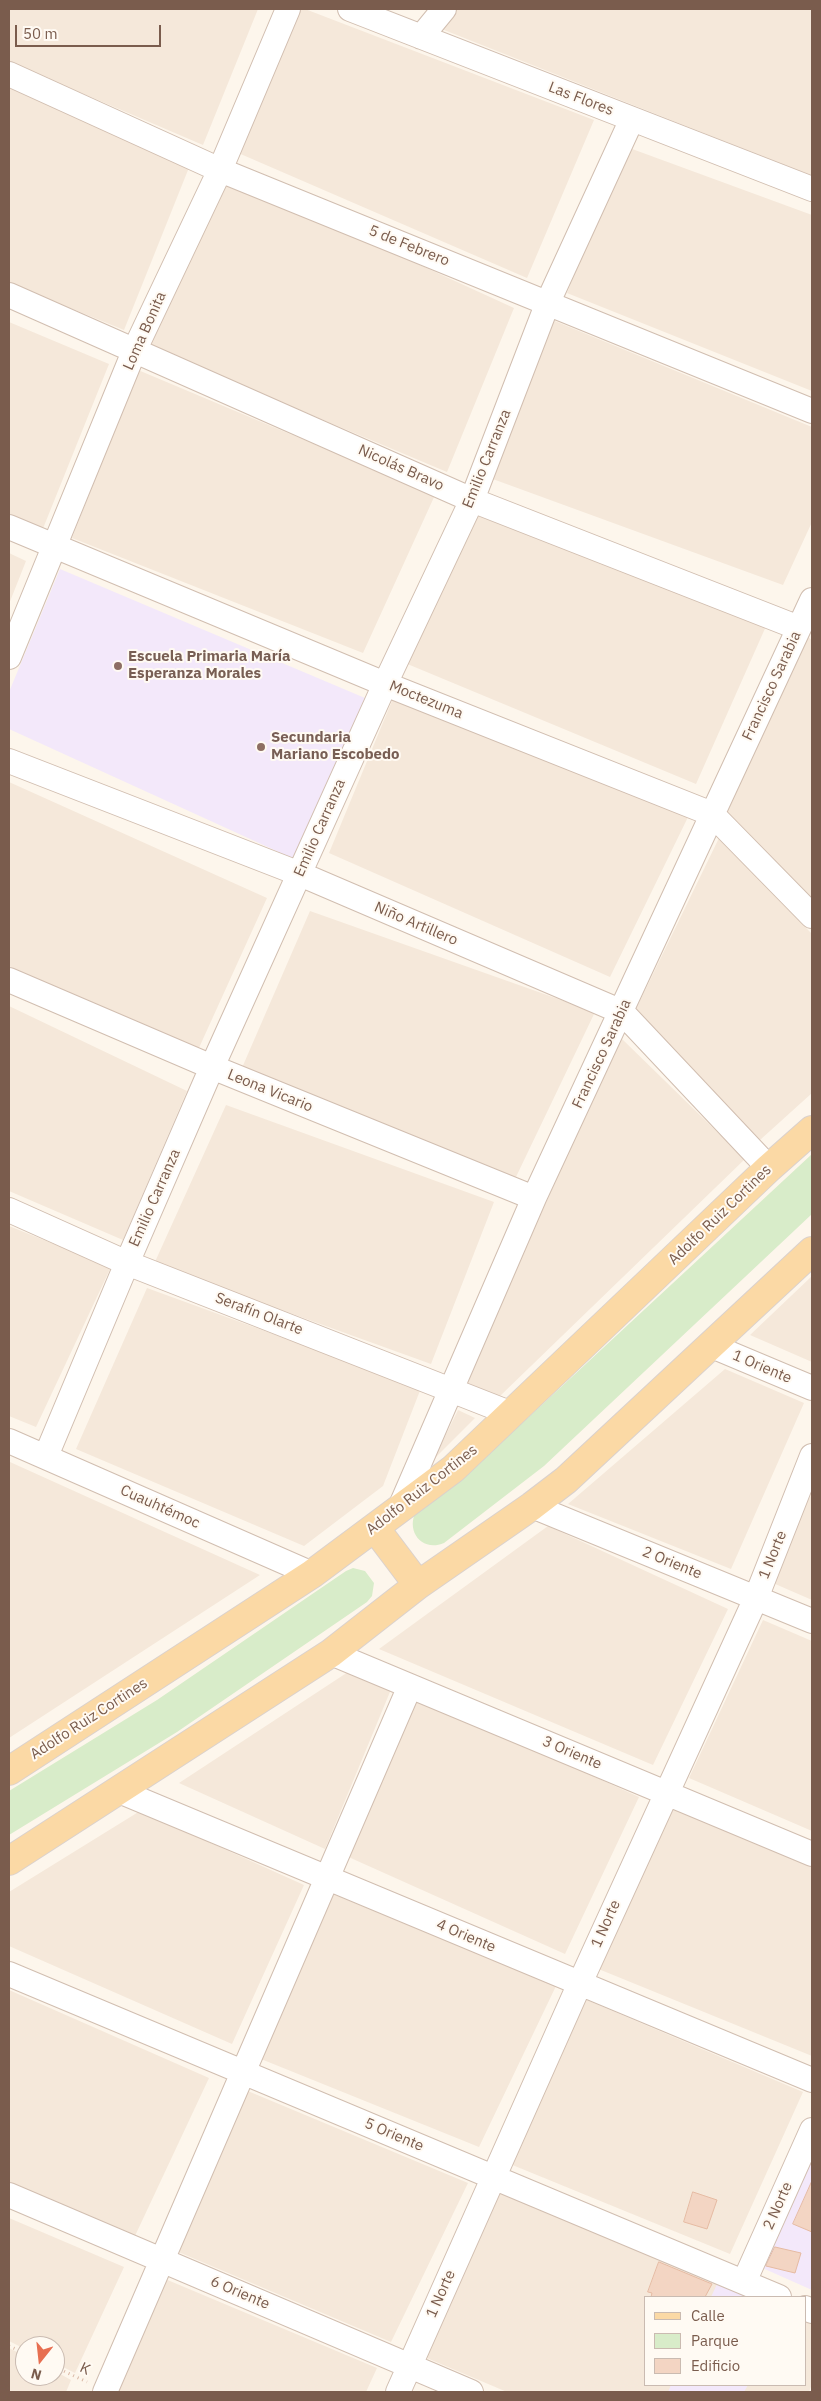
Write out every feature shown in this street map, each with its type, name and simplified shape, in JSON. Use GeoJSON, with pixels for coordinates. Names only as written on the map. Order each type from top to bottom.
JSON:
{"type":"FeatureCollection","features":[{"type":"Feature","properties":{"kind":"main road","name":"Adolfo Ruiz Cortines"},"geometry":{"type":"LineString","coordinates":[[9,1771],[312,1574],[453,1469],[769,1168],[812,1130]]}},
{"type":"Feature","properties":{"kind":"main road"},"geometry":{"type":"LineString","coordinates":[[9,1861],[331,1653],[418,1585],[532,1506],[566,1480],[812,1251]]}},
{"type":"Feature","properties":{"kind":"main road"},"geometry":{"type":"LineString","coordinates":[[375,1528],[418,1585]]}},
{"type":"Feature","properties":{"kind":"street","name":"Loma Bonita"},"geometry":{"type":"LineString","coordinates":[[9,657],[135,349],[220,170],[288,9]]}},
{"type":"Feature","properties":{"kind":"street","name":"Las Flores"},"geometry":{"type":"LineString","coordinates":[[350,9],[812,189]]}},
{"type":"Feature","properties":{"kind":"street"},"geometry":{"type":"LineString","coordinates":[[421,36],[444,9]]}},
{"type":"Feature","properties":{"kind":"street","name":"5 de Febrero"},"geometry":{"type":"LineString","coordinates":[[9,74],[220,170],[812,411]]}},
{"type":"Feature","properties":{"kind":"street","name":"Emilio Carranza"},"geometry":{"type":"LineString","coordinates":[[46,1456],[212,1067],[385,684],[472,500],[548,302],[632,119]]}},
{"type":"Feature","properties":{"kind":"street","name":"Nicolás Bravo"},"geometry":{"type":"LineString","coordinates":[[9,295],[135,349],[472,500],[808,612]]}},
{"type":"Feature","properties":{"kind":"street","name":"Moctezuma"},"geometry":{"type":"LineString","coordinates":[[9,527],[54,548],[385,684],[712,814],[812,916]]}},
{"type":"Feature","properties":{"kind":"street","name":"Francisco Sarabia"},"geometry":{"type":"LineString","coordinates":[[399,1510],[534,1198],[808,612]]}},
{"type":"Feature","properties":{"kind":"street","name":"Niño Artillero"},"geometry":{"type":"LineString","coordinates":[[9,761],[300,874],[622,1012],[769,1168]]}},
{"type":"Feature","properties":{"kind":"street","name":"Leona Vicario"},"geometry":{"type":"LineString","coordinates":[[9,980],[212,1067],[534,1198]]}},
{"type":"Feature","properties":{"kind":"street","name":"Serafín Olarte"},"geometry":{"type":"LineString","coordinates":[[9,1210],[127,1263],[512,1414]]}},
{"type":"Feature","properties":{"kind":"street","name":"1 Oriente"},"geometry":{"type":"LineString","coordinates":[[712,1346],[812,1388]]}},
{"type":"Feature","properties":{"kind":"street","name":"Cuauhtémoc"},"geometry":{"type":"LineString","coordinates":[[9,1441],[312,1574]]}},
{"type":"Feature","properties":{"kind":"street","name":"1 Norte"},"geometry":{"type":"LineString","coordinates":[[398,2392],[580,1983],[756,1598],[812,1456]]}},
{"type":"Feature","properties":{"kind":"street","name":"2 Oriente"},"geometry":{"type":"LineString","coordinates":[[532,1506],[812,1621]]}},
{"type":"Feature","properties":{"kind":"street","name":"3 Oriente"},"geometry":{"type":"LineString","coordinates":[[331,1653],[812,1854]]}},
{"type":"Feature","properties":{"kind":"street"},"geometry":{"type":"LineString","coordinates":[[106,2392],[410,1686]]}},
{"type":"Feature","properties":{"kind":"street","name":"4 Oriente"},"geometry":{"type":"LineString","coordinates":[[119,1791],[812,2080]]}},
{"type":"Feature","properties":{"kind":"street","name":"5 Oriente"},"geometry":{"type":"LineString","coordinates":[[9,1974],[777,2296]]}},
{"type":"Feature","properties":{"kind":"street","name":"2 Norte"},"geometry":{"type":"LineString","coordinates":[[744,2282],[812,2130]]}},
{"type":"Feature","properties":{"kind":"street","name":"6 Oriente"},"geometry":{"type":"LineString","coordinates":[[9,2195],[471,2392]]}},
{"type":"Feature","properties":{"kind":"path","name":"K"},"geometry":{"type":"LineString","coordinates":[[65,2373],[106,2392]]}},
{"type":"Feature","properties":{"kind":"shaded area"},"geometry":{"type":"Polygon","coordinates":[[[9,9],[258,9],[203,145],[9,62],[9,9]]]}},
{"type":"Feature","properties":{"kind":"shaded area"},"geometry":{"type":"Polygon","coordinates":[[[288,9],[305,9],[594,120],[527,278],[229,149],[288,9]]]}},
{"type":"Feature","properties":{"kind":"shaded area"},"geometry":{"type":"Polygon","coordinates":[[[448,9],[812,9],[812,176],[434,26],[448,9]]]}},
{"type":"Feature","properties":{"kind":"shaded area"},"geometry":{"type":"Polygon","coordinates":[[[9,87],[190,165],[124,330],[9,283],[9,87]]]}},
{"type":"Feature","properties":{"kind":"shaded area"},"geometry":{"type":"Polygon","coordinates":[[[624,146],[812,215],[812,391],[567,293],[624,146]]]}},
{"type":"Feature","properties":{"kind":"shaded area"},"geometry":{"type":"Polygon","coordinates":[[[219,173],[514,308],[447,472],[145,345],[219,173]]]}},
{"type":"Feature","properties":{"kind":"shaded area"},"geometry":{"type":"Polygon","coordinates":[[[550,319],[812,427],[812,522],[783,585],[490,478],[550,319]]]}},
{"type":"Feature","properties":{"kind":"shaded area"},"geometry":{"type":"Polygon","coordinates":[[[9,322],[109,364],[42,531],[9,517],[9,322]]]}},
{"type":"Feature","properties":{"kind":"shaded area"},"geometry":{"type":"Polygon","coordinates":[[[138,370],[435,495],[363,653],[72,538],[138,370]]]}},
{"type":"Feature","properties":{"kind":"shaded area"},"geometry":{"type":"Polygon","coordinates":[[[470,508],[767,624],[696,784],[405,663],[470,508]]]}},
{"type":"Feature","properties":{"kind":"shaded area"},"geometry":{"type":"Polygon","coordinates":[[[9,553],[26,561],[9,604],[9,553]]]}},
{"type":"Feature","properties":{"kind":"shaded area"},"geometry":{"type":"Polygon","coordinates":[[[60,569],[365,698],[294,859],[9,729],[9,692],[60,569]]]}},
{"type":"Feature","properties":{"kind":"shaded area"},"geometry":{"type":"Polygon","coordinates":[[[807,635],[812,641],[812,910],[722,815],[807,635]]]}},
{"type":"Feature","properties":{"kind":"shaded area"},"geometry":{"type":"Polygon","coordinates":[[[394,696],[689,815],[610,977],[329,853],[394,696]]]}},
{"type":"Feature","properties":{"kind":"shaded area"},"geometry":{"type":"Polygon","coordinates":[[[9,782],[267,898],[193,1061],[9,966],[9,782]]]}},
{"type":"Feature","properties":{"kind":"shaded area"},"geometry":{"type":"Polygon","coordinates":[[[719,838],[812,934],[812,1093],[760,1140],[636,1009],[719,838]]]}},
{"type":"Feature","properties":{"kind":"shaded area"},"geometry":{"type":"Polygon","coordinates":[[[310,911],[595,1012],[515,1179],[238,1077],[310,911]]]}},
{"type":"Feature","properties":{"kind":"shaded area"},"geometry":{"type":"Polygon","coordinates":[[[9,1006],[187,1091],[123,1240],[9,1191],[9,1006]]]}},
{"type":"Feature","properties":{"kind":"shaded area"},"geometry":{"type":"Polygon","coordinates":[[[621,1038],[745,1159],[500,1396],[463,1384],[621,1038]]]}},
{"type":"Feature","properties":{"kind":"shaded area"},"geometry":{"type":"Polygon","coordinates":[[[226,1105],[494,1202],[431,1364],[154,1264],[226,1105]]]}},
{"type":"Feature","properties":{"kind":"shaded area"},"geometry":{"type":"Polygon","coordinates":[[[9,1226],[111,1267],[36,1427],[9,1416],[9,1226]]]}},
{"type":"Feature","properties":{"kind":"shaded area"},"geometry":{"type":"Polygon","coordinates":[[[812,1276],[812,1362],[750,1335],[812,1276]]]}},
{"type":"Feature","properties":{"kind":"shaded area"},"geometry":{"type":"Polygon","coordinates":[[[147,1288],[421,1388],[383,1486],[304,1546],[76,1449],[147,1288]]]}},
{"type":"Feature","properties":{"kind":"shaded area"},"geometry":{"type":"Polygon","coordinates":[[[725,1369],[804,1403],[731,1569],[568,1504],[725,1369]]]}},
{"type":"Feature","properties":{"kind":"shaded area"},"geometry":{"type":"Polygon","coordinates":[[[458,1410],[475,1418],[434,1459],[458,1410]]]}},
{"type":"Feature","properties":{"kind":"shaded area"},"geometry":{"type":"Polygon","coordinates":[[[9,1463],[260,1575],[9,1738],[9,1463]]]}},
{"type":"Feature","properties":{"kind":"shaded area"},"geometry":{"type":"Polygon","coordinates":[[[812,1493],[812,1600],[766,1580],[812,1493]]]}},
{"type":"Feature","properties":{"kind":"shaded area"},"geometry":{"type":"Polygon","coordinates":[[[548,1526],[728,1609],[653,1765],[379,1649],[548,1526]]]}},
{"type":"Feature","properties":{"kind":"shaded area"},"geometry":{"type":"Polygon","coordinates":[[[763,1620],[812,1641],[812,1831],[689,1778],[763,1620]]]}},
{"type":"Feature","properties":{"kind":"shaded area"},"geometry":{"type":"Polygon","coordinates":[[[348,1672],[392,1687],[325,1849],[179,1783],[348,1672]]]}},
{"type":"Feature","properties":{"kind":"shaded area"},"geometry":{"type":"Polygon","coordinates":[[[408,1692],[639,1797],[565,1954],[344,1855],[408,1692]]]}},
{"type":"Feature","properties":{"kind":"shaded area"},"geometry":{"type":"Polygon","coordinates":[[[671,1802],[812,1863],[812,2056],[596,1968],[671,1802]]]}},
{"type":"Feature","properties":{"kind":"shaded area"},"geometry":{"type":"Polygon","coordinates":[[[140,1811],[304,1885],[232,2044],[9,1946],[9,1892],[140,1811]]]}},
{"type":"Feature","properties":{"kind":"shaded area"},"geometry":{"type":"Polygon","coordinates":[[[333,1894],[556,1986],[479,2147],[256,2057],[333,1894]]]}},
{"type":"Feature","properties":{"kind":"shaded area"},"geometry":{"type":"Polygon","coordinates":[[[9,1990],[209,2078],[134,2238],[9,2184],[9,1990]]]}},
{"type":"Feature","properties":{"kind":"shaded area"},"geometry":{"type":"Polygon","coordinates":[[[582,1998],[803,2092],[730,2254],[510,2164],[582,1998]]]}},
{"type":"Feature","properties":{"kind":"shaded area"},"geometry":{"type":"Polygon","coordinates":[[[243,2089],[468,2183],[391,2342],[169,2248],[243,2089]]]}},
{"type":"Feature","properties":{"kind":"shaded area"},"geometry":{"type":"Polygon","coordinates":[[[812,2149],[812,2290],[758,2266],[812,2149]]]}},
{"type":"Feature","properties":{"kind":"shaded area"},"geometry":{"type":"Polygon","coordinates":[[[501,2185],[752,2296],[644,2296],[644,2386],[806,2386],[806,2320],[812,2323],[812,2384],[809,2392],[507,2392],[422,2356],[501,2185]]]}},
{"type":"Feature","properties":{"kind":"shaded area"},"geometry":{"type":"Polygon","coordinates":[[[9,2218],[124,2267],[75,2373],[65,2368],[65,2336],[15,2336],[15,2344],[9,2341],[9,2218]]]}},
{"type":"Feature","properties":{"kind":"shaded area"},"geometry":{"type":"Polygon","coordinates":[[[158,2276],[377,2368],[366,2392],[104,2392],[158,2276]]]}},
{"type":"Feature","properties":{"kind":"shaded area"},"geometry":{"type":"Polygon","coordinates":[[[718,2282],[749,2296],[711,2296],[718,2282]]]}},
{"type":"Feature","properties":{"kind":"shaded area"},"geometry":{"type":"Polygon","coordinates":[[[9,2348],[15,2351],[15,2386],[65,2386],[65,2377],[71,2380],[66,2392],[9,2392],[9,2348]]]}},
{"type":"Feature","properties":{"kind":"shaded area"},"geometry":{"type":"Polygon","coordinates":[[[671,2386],[747,2386],[744,2392],[668,2392],[671,2386]]]}},
{"type":"Feature","properties":{"kind":"green space"},"geometry":{"type":"Polygon","coordinates":[[[812,1154],[812,1214],[544,1466],[444,1543],[428,1545],[417,1537],[413,1523],[418,1508],[491,1452],[812,1154]]]}},
{"type":"Feature","properties":{"kind":"green space"},"geometry":{"type":"Polygon","coordinates":[[[353,1568],[365,1571],[374,1583],[372,1596],[367,1602],[177,1732],[9,1835],[9,1791],[157,1700],[353,1568]]]}},
{"type":"Feature","properties":{"kind":"building"},"geometry":{"type":"Polygon","coordinates":[[[812,2181],[812,2232],[793,2224],[812,2181]]]}},
{"type":"Feature","properties":{"kind":"building"},"geometry":{"type":"Polygon","coordinates":[[[693,2192],[717,2200],[707,2229],[684,2222],[693,2192]]]}},
{"type":"Feature","properties":{"kind":"building"},"geometry":{"type":"Polygon","coordinates":[[[775,2247],[801,2253],[795,2273],[766,2266],[775,2247]]]}},
{"type":"Feature","properties":{"kind":"building"},"geometry":{"type":"Polygon","coordinates":[[[659,2262],[712,2284],[706,2296],[651,2296],[652,2293],[648,2292],[659,2262]]]}},
{"type":"Feature","properties":{"kind":"place","name":"Escuela Primaria María Esperanza Morales"},"geometry":{"type":"Point","coordinates":[118,666]}},
{"type":"Feature","properties":{"kind":"place","name":"Secundaria Mariano Escobedo"},"geometry":{"type":"Point","coordinates":[261,747]}}]}
